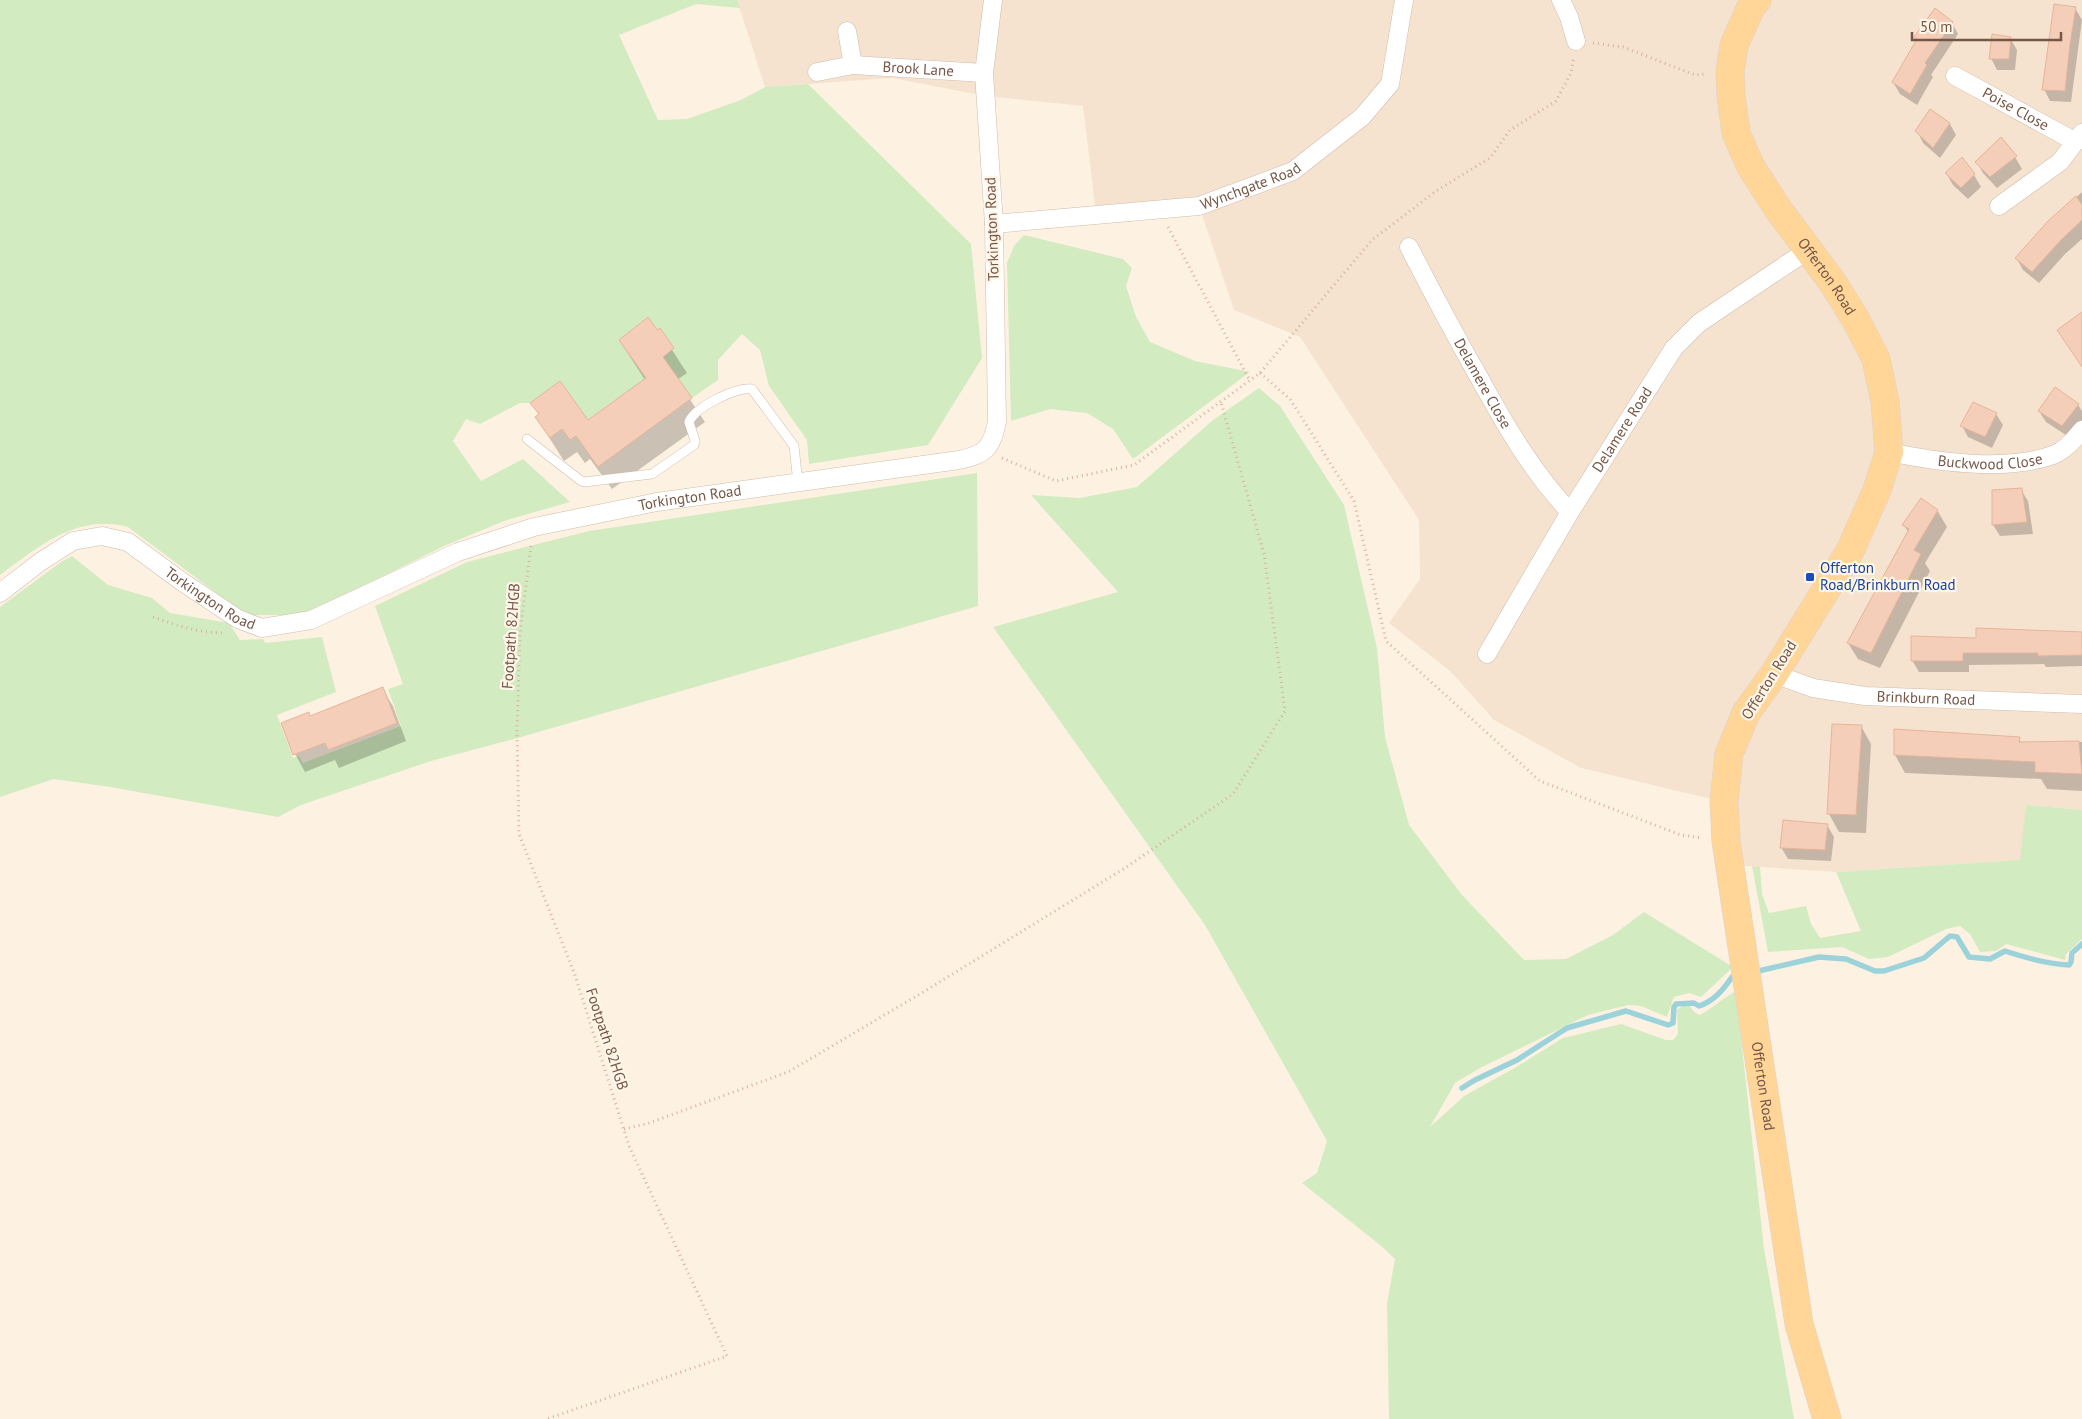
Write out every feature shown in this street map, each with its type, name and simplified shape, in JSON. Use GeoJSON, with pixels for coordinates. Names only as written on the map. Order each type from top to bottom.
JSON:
{"type":"FeatureCollection","features":[{"type":"Feature","properties":{"kind":"main road","name":"Offerton Road"},"geometry":{"type":"LineString","coordinates":[[1757,0],[1751,7],[1734,45],[1730,71],[1736,133],[1751,168],[1833,283],[1856,320],[1876,359],[1885,402],[1889,452],[1877,490],[1850,551],[1774,674],[1746,713],[1729,754],[1724,802],[1726,841],[1799,1324],[1827,1419]]}},
{"type":"Feature","properties":{"kind":"street","name":"Torkington Road"},"geometry":{"type":"LineString","coordinates":[[0,593],[40,562],[73,541],[102,536],[128,542],[181,581],[238,619],[262,628],[311,620],[458,552],[534,527],[657,502],[959,460],[985,452],[994,439],[998,422],[994,224],[984,73],[993,0]]}},
{"type":"Feature","properties":{"kind":"street","name":"Wynchgate Road"},"geometry":{"type":"LineString","coordinates":[[994,224],[1198,206],[1293,171],[1362,117],[1390,84],[1404,0]]}},
{"type":"Feature","properties":{"kind":"street"},"geometry":{"type":"LineString","coordinates":[[1561,0],[1569,17],[1576,41]]}},
{"type":"Feature","properties":{"kind":"street"},"geometry":{"type":"LineString","coordinates":[[847,31],[853,65]]}},
{"type":"Feature","properties":{"kind":"street","name":"Brook Lane"},"geometry":{"type":"LineString","coordinates":[[817,72],[853,65],[984,73]]}},
{"type":"Feature","properties":{"kind":"street","name":"Poise Close"},"geometry":{"type":"LineString","coordinates":[[1955,76],[2079,137],[2060,162],[1999,206]]}},
{"type":"Feature","properties":{"kind":"street","name":"Delamere Close"},"geometry":{"type":"LineString","coordinates":[[1409,247],[1455,335],[1503,420],[1547,488],[1570,512]]}},
{"type":"Feature","properties":{"kind":"street","name":"Delamere Road"},"geometry":{"type":"LineString","coordinates":[[1488,654],[1570,512],[1674,348],[1699,323],[1808,250]]}},
{"type":"Feature","properties":{"kind":"street","name":"Buckwood Close"},"geometry":{"type":"LineString","coordinates":[[1889,452],[1956,464],[2030,462],[2055,454],[2076,438],[2082,430]]}},
{"type":"Feature","properties":{"kind":"street","name":"Brinkburn Road"},"geometry":{"type":"LineString","coordinates":[[1774,674],[1813,688],[1865,696],[2082,704]]}},
{"type":"Feature","properties":{"kind":"lane"},"geometry":{"type":"LineString","coordinates":[[528,440],[567,472],[584,482],[649,475],[675,460],[694,445],[695,441],[688,422],[695,412],[736,392],[752,389],[794,446],[798,483]]}},
{"type":"Feature","properties":{"kind":"path"},"geometry":{"type":"LineString","coordinates":[[985,452],[1056,481],[1134,465],[1260,373],[1372,240],[1436,191],[1490,158],[1510,130],[1556,101],[1571,72],[1576,41],[1623,47],[1695,75],[1730,71]]}},
{"type":"Feature","properties":{"kind":"path"},"geometry":{"type":"LineString","coordinates":[[1159,209],[1250,381]]}},
{"type":"Feature","properties":{"kind":"path"},"geometry":{"type":"LineString","coordinates":[[1260,373],[1290,399],[1354,501],[1386,641],[1540,781],[1681,835],[1726,841]]}},
{"type":"Feature","properties":{"kind":"path"},"geometry":{"type":"LineString","coordinates":[[624,1129],[649,1123],[788,1072],[925,991],[1125,868],[1233,794],[1285,711],[1264,554],[1221,402]]}},
{"type":"Feature","properties":{"kind":"path","name":"Footpath 82HGB"},"geometry":{"type":"LineString","coordinates":[[534,527],[520,633],[517,731],[519,834],[575,975],[629,1146],[727,1356],[547,1419]]}},
{"type":"Feature","properties":{"kind":"path"},"geometry":{"type":"LineString","coordinates":[[152,617],[212,633],[233,633],[250,623]]}},
{"type":"Feature","properties":{"kind":"shaded area"},"geometry":{"type":"Polygon","coordinates":[[[737,0],[2082,0],[2082,810],[2026,805],[2021,860],[1836,872],[1731,865],[1724,802],[1581,768],[1494,720],[1451,672],[1389,623],[1420,579],[1419,520],[1300,337],[1234,310],[1199,206],[1096,214],[1083,106],[985,96],[892,78],[765,87],[737,0]]]}},
{"type":"Feature","properties":{"kind":"green space"},"geometry":{"type":"Polygon","coordinates":[[[0,0],[737,0],[740,8],[696,4],[619,35],[658,120],[687,119],[741,100],[765,87],[808,84],[971,244],[982,358],[928,445],[809,464],[807,440],[769,386],[760,350],[742,334],[718,360],[718,380],[692,398],[663,357],[674,348],[660,329],[657,330],[647,317],[619,340],[646,378],[588,420],[560,381],[530,403],[520,403],[480,424],[466,419],[453,441],[481,481],[523,459],[570,502],[504,521],[444,546],[327,604],[299,615],[246,615],[128,527],[109,524],[92,525],[59,535],[0,575],[0,0]]]}},
{"type":"Feature","properties":{"kind":"green space"},"geometry":{"type":"Polygon","coordinates":[[[1024,235],[1123,259],[1132,268],[1126,286],[1136,317],[1150,342],[1195,361],[1250,372],[1133,459],[1113,429],[1087,413],[1050,409],[1011,421],[1007,263],[1014,246],[1024,235]]]}},
{"type":"Feature","properties":{"kind":"green space"},"geometry":{"type":"Polygon","coordinates":[[[1259,388],[1280,406],[1344,505],[1377,648],[1385,737],[1409,825],[1462,895],[1524,960],[1566,959],[1613,935],[1644,912],[1733,967],[1701,997],[1689,993],[1674,997],[1667,1017],[1641,1006],[1628,1005],[1588,1015],[1480,1068],[1455,1083],[1430,1127],[1464,1096],[1563,1038],[1621,1024],[1666,1040],[1673,1040],[1678,1034],[1677,1010],[1684,1005],[1690,1006],[1694,1012],[1700,1015],[1736,991],[1764,1249],[1794,1419],[1389,1419],[1387,1303],[1395,1259],[1302,1183],[1317,1173],[1327,1141],[1205,925],[993,627],[1118,592],[1031,495],[1080,498],[1137,487],[1213,420],[1259,388]]]}},
{"type":"Feature","properties":{"kind":"green space"},"geometry":{"type":"Polygon","coordinates":[[[977,473],[978,606],[431,761],[301,805],[278,817],[54,779],[0,797],[0,607],[72,556],[108,585],[152,598],[170,613],[229,623],[240,640],[263,639],[265,643],[322,637],[336,692],[277,715],[293,758],[299,756],[303,763],[401,726],[388,689],[403,684],[375,606],[467,562],[589,531],[977,473]]]}},
{"type":"Feature","properties":{"kind":"green space"},"geometry":{"type":"Polygon","coordinates":[[[2026,805],[2082,810],[2082,939],[2066,954],[2065,960],[2006,944],[1996,951],[1980,952],[1970,934],[1960,926],[1946,929],[1888,957],[1869,959],[1842,947],[1768,952],[1752,866],[1760,867],[1762,894],[1769,913],[1806,906],[1811,924],[1820,938],[1861,931],[1836,872],[2020,860],[2026,805]]]}},
{"type":"Feature","properties":{"kind":"building"},"geometry":{"type":"Polygon","coordinates":[[[2054,4],[2076,7],[2065,91],[2042,90],[2054,4]]]}},
{"type":"Feature","properties":{"kind":"building"},"geometry":{"type":"Polygon","coordinates":[[[1935,8],[1953,22],[1925,63],[1927,65],[1910,94],[1892,82],[1917,39],[1914,37],[1935,8]]]}},
{"type":"Feature","properties":{"kind":"building"},"geometry":{"type":"Polygon","coordinates":[[[1992,34],[2011,37],[2009,59],[1989,59],[1992,34]]]}},
{"type":"Feature","properties":{"kind":"building"},"geometry":{"type":"Polygon","coordinates":[[[1930,109],[1950,123],[1933,148],[1915,131],[1930,109]]]}},
{"type":"Feature","properties":{"kind":"building"},"geometry":{"type":"Polygon","coordinates":[[[2001,137],[2017,156],[1990,177],[1975,162],[2001,137]]]}},
{"type":"Feature","properties":{"kind":"building"},"geometry":{"type":"Polygon","coordinates":[[[1962,157],[1975,174],[1961,188],[1945,173],[1962,157]]]}},
{"type":"Feature","properties":{"kind":"building"},"geometry":{"type":"Polygon","coordinates":[[[2076,196],[2082,205],[2082,220],[2032,272],[2015,258],[2049,220],[2076,196]]]}},
{"type":"Feature","properties":{"kind":"building"},"geometry":{"type":"Polygon","coordinates":[[[2082,312],[2082,367],[2057,330],[2082,312]]]}},
{"type":"Feature","properties":{"kind":"building"},"geometry":{"type":"Polygon","coordinates":[[[648,317],[657,330],[660,328],[674,348],[663,357],[692,398],[598,467],[576,436],[570,440],[562,429],[550,438],[535,417],[539,414],[530,403],[560,381],[588,420],[646,378],[619,340],[648,317]]]}},
{"type":"Feature","properties":{"kind":"building"},"geometry":{"type":"Polygon","coordinates":[[[2055,387],[2079,404],[2062,426],[2038,411],[2055,387]]]}},
{"type":"Feature","properties":{"kind":"building"},"geometry":{"type":"Polygon","coordinates":[[[1973,402],[1997,413],[1985,437],[1960,426],[1973,402]]]}},
{"type":"Feature","properties":{"kind":"building"},"geometry":{"type":"Polygon","coordinates":[[[2022,488],[2027,522],[1992,525],[1992,490],[2022,488]]]}},
{"type":"Feature","properties":{"kind":"building"},"geometry":{"type":"Polygon","coordinates":[[[1921,498],[1938,510],[1914,550],[1921,554],[1871,653],[1847,643],[1909,529],[1902,525],[1921,498]]]}},
{"type":"Feature","properties":{"kind":"building"},"geometry":{"type":"Polygon","coordinates":[[[1976,628],[2082,632],[2082,655],[2038,656],[2038,653],[1963,653],[1963,661],[1911,661],[1911,636],[1976,638],[1976,628]]]}},
{"type":"Feature","properties":{"kind":"building"},"geometry":{"type":"Polygon","coordinates":[[[383,687],[397,723],[328,750],[325,743],[293,755],[281,723],[309,712],[310,716],[383,687]]]}},
{"type":"Feature","properties":{"kind":"building"},"geometry":{"type":"Polygon","coordinates":[[[1832,724],[1862,725],[1856,815],[1827,814],[1832,724]]]}},
{"type":"Feature","properties":{"kind":"building"},"geometry":{"type":"Polygon","coordinates":[[[1894,729],[2020,737],[2019,742],[2079,741],[2082,774],[2035,772],[2035,762],[1894,755],[1894,729]]]}},
{"type":"Feature","properties":{"kind":"building"},"geometry":{"type":"Polygon","coordinates":[[[1783,820],[1828,824],[1825,850],[1780,848],[1783,820]]]}},
{"type":"Feature","properties":{"kind":"waterway"},"geometry":{"type":"LineString","coordinates":[[1754,972],[1819,957],[1846,959],[1875,971],[1884,971],[1924,958],[1950,936],[1957,937],[1969,957],[1990,959],[2005,951],[2037,960],[2069,965],[2072,953],[2082,944]]}},
{"type":"Feature","properties":{"kind":"waterway"},"geometry":{"type":"LineString","coordinates":[[1462,1088],[1517,1060],[1567,1028],[1626,1011],[1668,1025],[1673,1023],[1674,1007],[1676,1004],[1694,1003],[1699,1006],[1704,1004],[1718,994],[1732,977],[1740,976]]}},
{"type":"Feature","properties":{"kind":"place","name":"Offerton Road/Brinkburn Road"},"geometry":{"type":"Point","coordinates":[1810,577]}}]}
